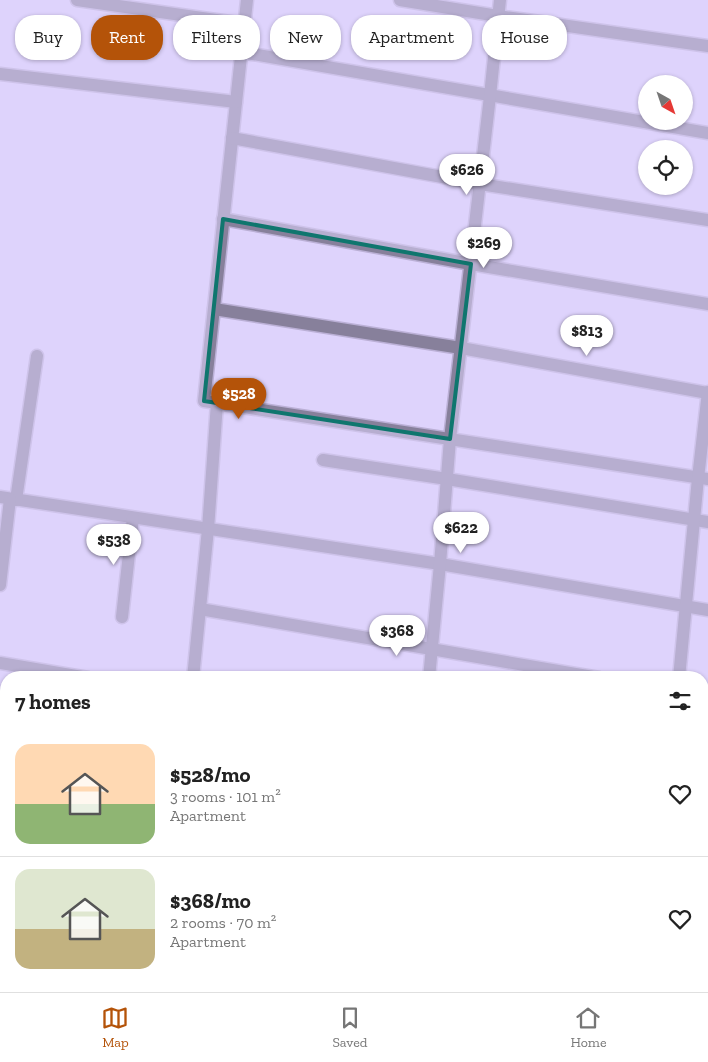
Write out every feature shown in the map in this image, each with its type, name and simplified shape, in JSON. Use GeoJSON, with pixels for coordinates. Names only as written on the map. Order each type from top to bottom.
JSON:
{"type":"FeatureCollection","features":[{"type":"Feature","properties":{"kind":"street"},"geometry":{"type":"LineString","coordinates":[[78,0],[182,15]]}},
{"type":"Feature","properties":{"kind":"street"},"geometry":{"type":"LineString","coordinates":[[245,15],[247,0]]}},
{"type":"Feature","properties":{"kind":"street"},"geometry":{"type":"LineString","coordinates":[[400,0],[492,15]]}},
{"type":"Feature","properties":{"kind":"street"},"geometry":{"type":"LineString","coordinates":[[498,15],[500,0]]}},
{"type":"Feature","properties":{"kind":"street"},"geometry":{"type":"LineString","coordinates":[[567,26],[708,46]]}},
{"type":"Feature","properties":{"kind":"street"},"geometry":{"type":"LineString","coordinates":[[260,55],[708,133]]}},
{"type":"Feature","properties":{"kind":"street"},"geometry":{"type":"LineString","coordinates":[[240,60],[204,401],[703,478]]}},
{"type":"Feature","properties":{"kind":"street"},"geometry":{"type":"LineString","coordinates":[[430,671],[450,439],[494,60]]}},
{"type":"Feature","properties":{"kind":"street"},"geometry":{"type":"LineString","coordinates":[[0,74],[236,102]]}},
{"type":"Feature","properties":{"kind":"street"},"geometry":{"type":"LineString","coordinates":[[232,138],[480,184],[708,220]]}},
{"type":"Feature","properties":{"kind":"street"},"geometry":{"type":"LineString","coordinates":[[223,219],[471,264],[708,304]]}},
{"type":"Feature","properties":{"kind":"street"},"geometry":{"type":"LineString","coordinates":[[214,309],[461,348],[708,392],[703,478],[694,520],[680,671]]}},
{"type":"Feature","properties":{"kind":"street"},"geometry":{"type":"LineString","coordinates":[[0,585],[9,499],[37,356]]}},
{"type":"Feature","properties":{"kind":"street"},"geometry":{"type":"LineString","coordinates":[[194,671],[208,529],[216,403]]}},
{"type":"Feature","properties":{"kind":"street"},"geometry":{"type":"LineString","coordinates":[[323,460],[708,522]]}},
{"type":"Feature","properties":{"kind":"street"},"geometry":{"type":"LineString","coordinates":[[9,499],[440,564],[708,610]]}},
{"type":"Feature","properties":{"kind":"street"},"geometry":{"type":"LineString","coordinates":[[122,617],[133,518]]}},
{"type":"Feature","properties":{"kind":"street"},"geometry":{"type":"LineString","coordinates":[[200,609],[558,671]]}},
{"type":"Feature","properties":{"kind":"street"},"geometry":{"type":"LineString","coordinates":[[0,663],[47,671]]}},
{"type":"Feature","properties":{"kind":"highlighted area"},"geometry":{"type":"Polygon","coordinates":[[[223,219],[471,264],[450,439],[204,401],[223,219]]]}}]}
